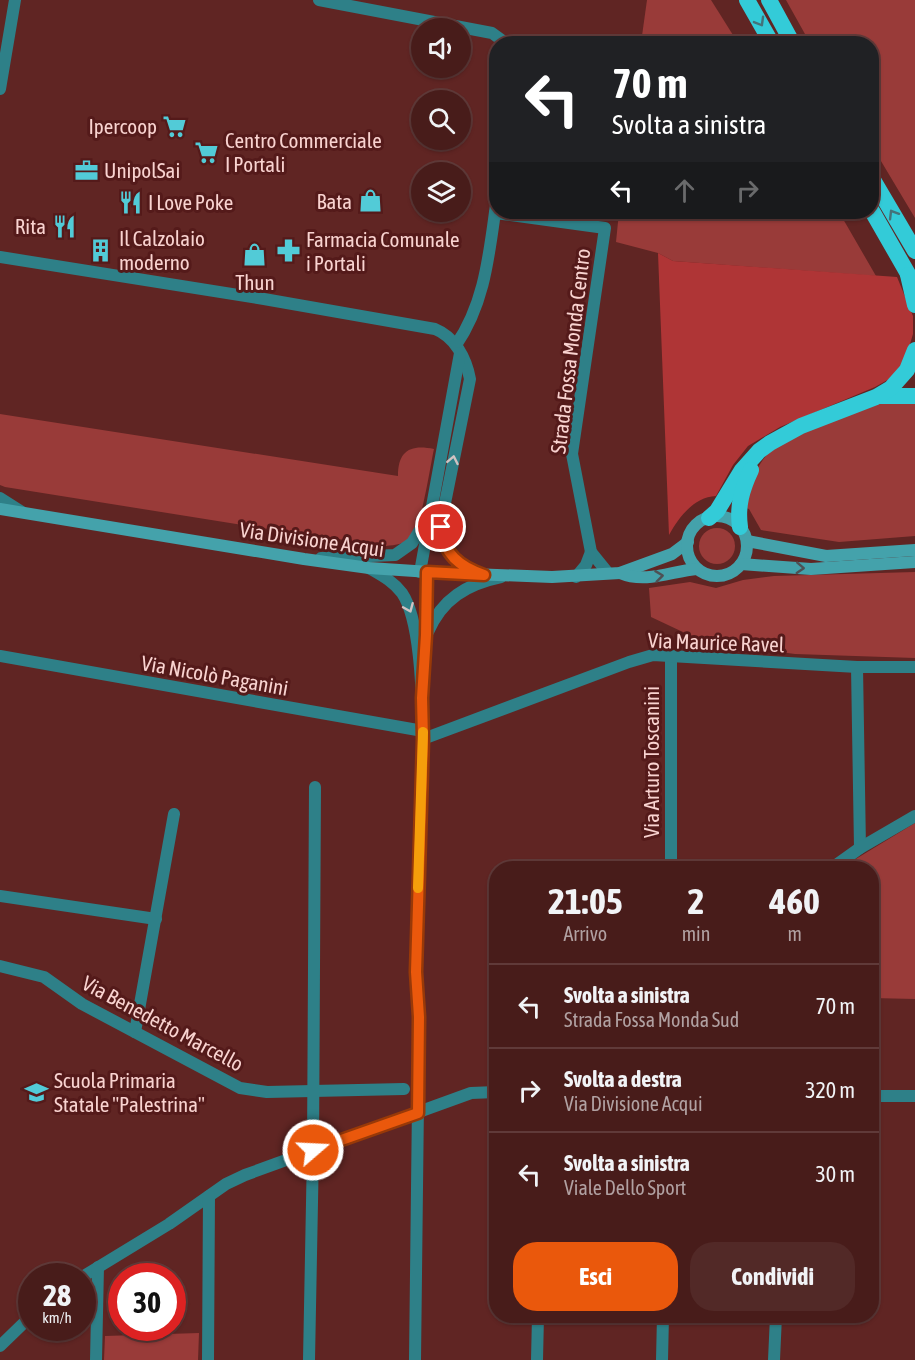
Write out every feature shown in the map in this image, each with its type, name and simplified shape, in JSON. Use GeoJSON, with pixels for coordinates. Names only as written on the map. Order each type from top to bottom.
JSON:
{"type":"FeatureCollection","features":[{"type":"Feature","properties":{"kind":"highway"},"geometry":{"type":"LineString","coordinates":[[747,0],[767,36]]}},
{"type":"Feature","properties":{"kind":"highway"},"geometry":{"type":"LineString","coordinates":[[769,0],[789,36]]}},
{"type":"Feature","properties":{"kind":"highway"},"geometry":{"type":"LineString","coordinates":[[879,190],[915,251]]}},
{"type":"Feature","properties":{"kind":"highway"},"geometry":{"type":"LineString","coordinates":[[877,219],[911,279],[915,305]]}},
{"type":"Feature","properties":{"kind":"highway"},"geometry":{"type":"LineString","coordinates":[[709,518],[717,511],[742,470],[759,451],[801,426],[876,397],[891,388],[911,363],[915,350]]}},
{"type":"Feature","properties":{"kind":"highway"},"geometry":{"type":"LineString","coordinates":[[876,397],[915,396]]}},
{"type":"Feature","properties":{"kind":"highway"},"geometry":{"type":"LineString","coordinates":[[743,534],[739,511],[741,494],[759,451]]}},
{"type":"Feature","properties":{"kind":"main road","name":"Via Divisione Acqui"},"geometry":{"type":"LineString","coordinates":[[0,509],[369,568],[484,575],[576,577],[614,573],[672,554],[688,542]]}},
{"type":"Feature","properties":{"kind":"main road"},"geometry":{"type":"LineString","coordinates":[[709,518],[730,519],[743,534],[746,555],[735,570],[721,576],[707,574],[698,569],[689,556],[688,542],[695,526],[709,518]]}},
{"type":"Feature","properties":{"kind":"main road"},"geometry":{"type":"LineString","coordinates":[[743,534],[826,556],[915,550]]}},
{"type":"Feature","properties":{"kind":"main road"},"geometry":{"type":"LineString","coordinates":[[741,564],[811,569],[915,562]]}},
{"type":"Feature","properties":{"kind":"main road","name":"Via Divisione Acqui"},"geometry":{"type":"LineString","coordinates":[[614,573],[631,578],[698,569]]}},
{"type":"Feature","properties":{"kind":"street"},"geometry":{"type":"LineString","coordinates":[[0,89],[5,20],[15,0]]}},
{"type":"Feature","properties":{"kind":"street"},"geometry":{"type":"LineString","coordinates":[[319,0],[492,33],[496,36]]}},
{"type":"Feature","properties":{"kind":"street"},"geometry":{"type":"LineString","coordinates":[[422,698],[426,635],[424,572],[432,504],[458,349],[481,296],[494,219]]}},
{"type":"Feature","properties":{"kind":"street","name":"Strada Fossa Monda Centro"},"geometry":{"type":"LineString","coordinates":[[554,219],[606,228],[572,454],[591,552],[614,573]]}},
{"type":"Feature","properties":{"kind":"street"},"geometry":{"type":"LineString","coordinates":[[0,257],[435,329],[448,336],[466,364],[470,379],[442,518],[442,535],[455,561],[469,570],[484,575]]}},
{"type":"Feature","properties":{"kind":"street"},"geometry":{"type":"LineString","coordinates":[[0,498],[23,513]]}},
{"type":"Feature","properties":{"kind":"street"},"geometry":{"type":"LineString","coordinates":[[304,559],[395,555],[407,548],[419,534],[432,504]]}},
{"type":"Feature","properties":{"kind":"street"},"geometry":{"type":"LineString","coordinates":[[576,577],[586,565],[591,552]]}},
{"type":"Feature","properties":{"kind":"street"},"geometry":{"type":"LineString","coordinates":[[369,568],[394,585],[411,609],[417,641],[422,698],[423,735],[416,972],[419,1017],[415,1360]]}},
{"type":"Feature","properties":{"kind":"street"},"geometry":{"type":"LineString","coordinates":[[426,635],[439,611],[458,592],[477,583],[510,576]]}},
{"type":"Feature","properties":{"kind":"street","name":"Via Maurice Ravel"},"geometry":{"type":"LineString","coordinates":[[423,735],[653,655],[856,667],[915,667]]}},
{"type":"Feature","properties":{"kind":"street","name":"Via Nicolò Paganini"},"geometry":{"type":"LineString","coordinates":[[0,656],[423,735]]}},
{"type":"Feature","properties":{"kind":"street","name":"Via Arturo Toscanini"},"geometry":{"type":"LineString","coordinates":[[671,656],[671,861]]}},
{"type":"Feature","properties":{"kind":"street"},"geometry":{"type":"LineString","coordinates":[[856,667],[860,848]]}},
{"type":"Feature","properties":{"kind":"street"},"geometry":{"type":"LineString","coordinates":[[309,1360],[313,1150],[315,787]]}},
{"type":"Feature","properties":{"kind":"street"},"geometry":{"type":"LineString","coordinates":[[135,1032],[174,814]]}},
{"type":"Feature","properties":{"kind":"street"},"geometry":{"type":"LineString","coordinates":[[842,861],[915,816]]}},
{"type":"Feature","properties":{"kind":"street"},"geometry":{"type":"LineString","coordinates":[[0,896],[156,919]]}},
{"type":"Feature","properties":{"kind":"street","name":"Via Benedetto Marcello"},"geometry":{"type":"LineString","coordinates":[[0,966],[44,977],[82,1004],[240,1088],[267,1092],[404,1089]]}},
{"type":"Feature","properties":{"kind":"street"},"geometry":{"type":"LineString","coordinates":[[96,1360],[98,1267],[245,1175],[471,1092],[489,1092]]}},
{"type":"Feature","properties":{"kind":"street"},"geometry":{"type":"LineString","coordinates":[[879,1096],[915,1096]]}},
{"type":"Feature","properties":{"kind":"street"},"geometry":{"type":"LineString","coordinates":[[208,1360],[209,1196]]}},
{"type":"Feature","properties":{"kind":"street"},"geometry":{"type":"LineString","coordinates":[[537,1360],[538,1323]]}},
{"type":"Feature","properties":{"kind":"street"},"geometry":{"type":"LineString","coordinates":[[662,1360],[663,1323]]}},
{"type":"Feature","properties":{"kind":"street"},"geometry":{"type":"LineString","coordinates":[[774,1360],[776,1323]]}},
{"type":"Feature","properties":{"kind":"street"},"geometry":{"type":"LineString","coordinates":[[0,1346],[18,1329]]}},
{"type":"Feature","properties":{"kind":"shaded area"},"geometry":{"type":"Polygon","coordinates":[[[647,0],[711,0],[734,36],[642,36],[647,0]]]}},
{"type":"Feature","properties":{"kind":"shaded area"},"geometry":{"type":"Polygon","coordinates":[[[786,0],[915,0],[915,218],[879,158],[879,36],[806,36],[786,0]]]}},
{"type":"Feature","properties":{"kind":"shaded area"},"geometry":{"type":"Polygon","coordinates":[[[618,219],[843,219],[876,276],[673,261],[658,253],[616,242],[618,219]]]}},
{"type":"Feature","properties":{"kind":"shaded area"},"geometry":{"type":"Polygon","coordinates":[[[658,253],[673,261],[897,277],[913,316],[913,334],[905,361],[891,378],[780,427],[748,446],[733,465],[716,496],[694,504],[677,521],[669,535],[658,253]]]}},
{"type":"Feature","properties":{"kind":"shaded area"},"geometry":{"type":"Polygon","coordinates":[[[915,401],[915,536],[839,542],[761,530],[749,509],[743,507],[755,473],[764,458],[777,444],[874,404],[915,401]]]}},
{"type":"Feature","properties":{"kind":"shaded area"},"geometry":{"type":"Polygon","coordinates":[[[0,414],[398,476],[400,461],[407,451],[418,448],[434,449],[416,530],[407,541],[386,546],[5,487],[0,485],[0,414]]]}},
{"type":"Feature","properties":{"kind":"shaded area"},"geometry":{"type":"Polygon","coordinates":[[[717,528],[730,533],[735,546],[730,559],[717,564],[704,559],[699,546],[704,533],[717,528]]]}},
{"type":"Feature","properties":{"kind":"shaded area"},"geometry":{"type":"Polygon","coordinates":[[[915,572],[915,658],[795,654],[702,641],[651,617],[649,588],[690,582],[716,588],[743,580],[774,576],[915,572]]]}},
{"type":"Feature","properties":{"kind":"shaded area"},"geometry":{"type":"Polygon","coordinates":[[[915,823],[915,999],[879,998],[879,861],[853,861],[915,823]]]}},
{"type":"Feature","properties":{"kind":"shaded area"},"geometry":{"type":"Polygon","coordinates":[[[186,1333],[199,1333],[198,1360],[104,1360],[105,1336],[108,1336],[108,1341],[186,1341],[186,1333]]]}},
{"type":"Feature","properties":{"kind":"slow traffic"},"geometry":{"type":"LineString","coordinates":[[418,888],[423,732]]}},
{"type":"Feature","properties":{"kind":"place","name":"Ipercoop"},"geometry":{"type":"Point","coordinates":[175,126]}},
{"type":"Feature","properties":{"kind":"place","name":"Centro Commerciale I Portali"},"geometry":{"type":"Point","coordinates":[207,152]}},
{"type":"Feature","properties":{"kind":"place","name":"UnipolSai"},"geometry":{"type":"Point","coordinates":[86,170]}},
{"type":"Feature","properties":{"kind":"place","name":"Bata"},"geometry":{"type":"Point","coordinates":[370,201]}},
{"type":"Feature","properties":{"kind":"place","name":"I Love Poke"},"geometry":{"type":"Point","coordinates":[130,202]}},
{"type":"Feature","properties":{"kind":"place","name":"Rita"},"geometry":{"type":"Point","coordinates":[64,226]}},
{"type":"Feature","properties":{"kind":"place","name":"Il Calzolaio moderno"},"geometry":{"type":"Point","coordinates":[101,250]}},
{"type":"Feature","properties":{"kind":"place","name":"Farmacia Comunale i Portali"},"geometry":{"type":"Point","coordinates":[288,251]}},
{"type":"Feature","properties":{"kind":"place","name":"Thun"},"geometry":{"type":"Point","coordinates":[255,254]}},
{"type":"Feature","properties":{"kind":"place","name":"Scuola Primaria Statale \"Palestrina\""},"geometry":{"type":"Point","coordinates":[36,1092]}},
{"type":"Feature","properties":{"kind":"route"},"geometry":{"type":"LineString","coordinates":[[313,1150],[418,1113],[419,1017],[416,972],[427,572],[484,575],[469,570],[451,557],[441,527]]}}]}
